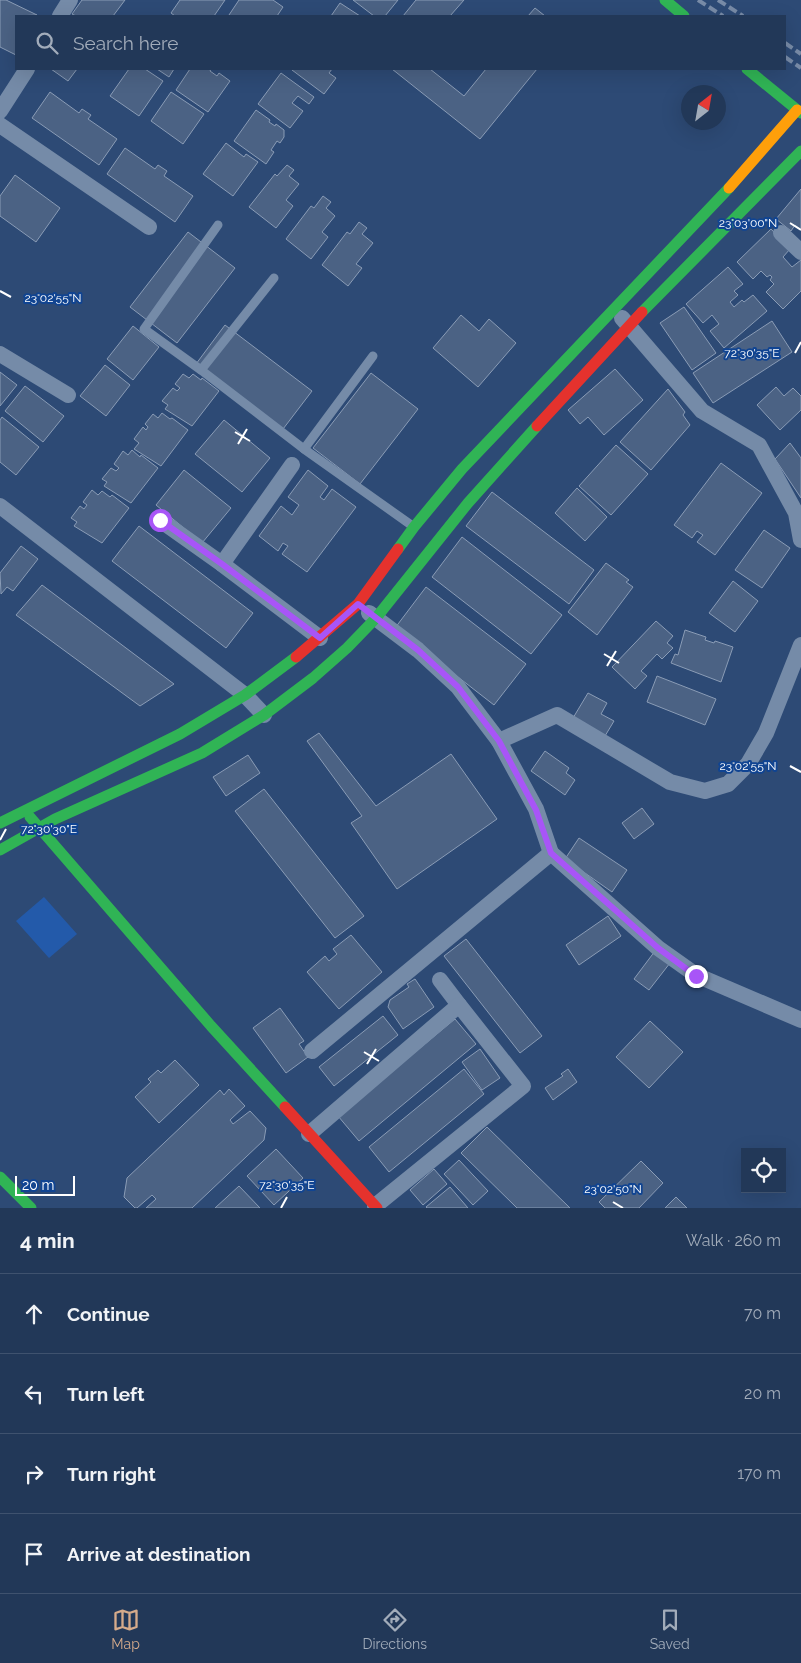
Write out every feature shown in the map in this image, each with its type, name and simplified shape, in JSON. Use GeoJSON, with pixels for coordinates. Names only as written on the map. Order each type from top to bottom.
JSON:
{"type":"FeatureCollection","features":[{"type":"Feature","properties":{"kind":"street"},"geometry":{"type":"LineString","coordinates":[[61,15],[70,0]]}},
{"type":"Feature","properties":{"kind":"street"},"geometry":{"type":"LineString","coordinates":[[665,0],[683,15]]}},
{"type":"Feature","properties":{"kind":"street"},"geometry":{"type":"LineString","coordinates":[[0,111],[26,70]]}},
{"type":"Feature","properties":{"kind":"street"},"geometry":{"type":"LineString","coordinates":[[0,823],[180,734],[245,695],[292,661],[358,604],[414,527],[468,463],[799,111],[748,70]]}},
{"type":"Feature","properties":{"kind":"street"},"geometry":{"type":"LineString","coordinates":[[0,125],[149,227]]}},
{"type":"Feature","properties":{"kind":"street"},"geometry":{"type":"LineString","coordinates":[[0,850],[39,827],[202,753],[264,715],[313,678],[347,648],[376,618],[468,503],[629,326],[801,151]]}},
{"type":"Feature","properties":{"kind":"street"},"geometry":{"type":"LineString","coordinates":[[781,233],[801,252]]}},
{"type":"Feature","properties":{"kind":"street"},"geometry":{"type":"LineString","coordinates":[[614,309],[702,411],[759,445],[796,513],[801,540]]}},
{"type":"Feature","properties":{"kind":"street"},"geometry":{"type":"LineString","coordinates":[[0,354],[68,395]]}},
{"type":"Feature","properties":{"kind":"street"},"geometry":{"type":"LineString","coordinates":[[222,564],[292,465]]}},
{"type":"Feature","properties":{"kind":"street"},"geometry":{"type":"LineString","coordinates":[[0,506],[245,695],[264,715]]}},
{"type":"Feature","properties":{"kind":"street"},"geometry":{"type":"LineString","coordinates":[[160,520],[320,638]]}},
{"type":"Feature","properties":{"kind":"street"},"geometry":{"type":"LineString","coordinates":[[358,604],[418,650],[458,687],[499,741],[536,810],[551,853],[652,942],[696,976],[801,1020]]}},
{"type":"Feature","properties":{"kind":"street"},"geometry":{"type":"LineString","coordinates":[[499,741],[557,715],[670,782],[706,791],[728,784],[748,764],[766,733],[801,645]]}},
{"type":"Feature","properties":{"kind":"street"},"geometry":{"type":"LineString","coordinates":[[24,810],[211,1026],[376,1207],[523,1086],[440,980]]}},
{"type":"Feature","properties":{"kind":"street"},"geometry":{"type":"LineString","coordinates":[[312,1051],[551,853]]}},
{"type":"Feature","properties":{"kind":"street"},"geometry":{"type":"LineString","coordinates":[[309,1134],[459,1005]]}},
{"type":"Feature","properties":{"kind":"street"},"geometry":{"type":"LineString","coordinates":[[0,1177],[31,1208]]}},
{"type":"Feature","properties":{"kind":"lane"},"geometry":{"type":"LineString","coordinates":[[218,226],[144,329],[304,449],[414,527]]}},
{"type":"Feature","properties":{"kind":"lane"},"geometry":{"type":"LineString","coordinates":[[201,370],[274,278]]}},
{"type":"Feature","properties":{"kind":"lane"},"geometry":{"type":"LineString","coordinates":[[304,449],[373,356]]}},
{"type":"Feature","properties":{"kind":"shaded area"},"geometry":{"type":"Polygon","coordinates":[[[44,897],[77,934],[49,958],[16,921],[44,897]]]}},
{"type":"Feature","properties":{"kind":"building"},"geometry":{"type":"Polygon","coordinates":[[[0,0],[6,0],[37,15],[15,15],[15,54],[0,47],[0,0]]]}},
{"type":"Feature","properties":{"kind":"building"},"geometry":{"type":"Polygon","coordinates":[[[82,0],[125,0],[114,15],[72,14],[82,0]]]}},
{"type":"Feature","properties":{"kind":"building"},"geometry":{"type":"Polygon","coordinates":[[[180,0],[225,0],[215,15],[174,15],[171,13],[180,0]]]}},
{"type":"Feature","properties":{"kind":"building"},"geometry":{"type":"Polygon","coordinates":[[[239,0],[273,0],[283,7],[278,15],[229,15],[239,0]]]}},
{"type":"Feature","properties":{"kind":"building"},"geometry":{"type":"Polygon","coordinates":[[[353,0],[398,0],[386,15],[373,15],[353,0]]]}},
{"type":"Feature","properties":{"kind":"building"},"geometry":{"type":"Polygon","coordinates":[[[416,0],[464,0],[451,15],[404,15],[416,0]]]}},
{"type":"Feature","properties":{"kind":"building"},"geometry":{"type":"Polygon","coordinates":[[[340,3],[358,15],[332,15],[340,3]]]}},
{"type":"Feature","properties":{"kind":"building"},"geometry":{"type":"Polygon","coordinates":[[[535,8],[544,15],[529,15],[535,8]]]}},
{"type":"Feature","properties":{"kind":"building"},"geometry":{"type":"Polygon","coordinates":[[[52,70],[76,70],[68,81],[52,70]]]}},
{"type":"Feature","properties":{"kind":"building"},"geometry":{"type":"Polygon","coordinates":[[[128,70],[146,70],[163,81],[139,116],[110,96],[128,70]]]}},
{"type":"Feature","properties":{"kind":"building"},"geometry":{"type":"Polygon","coordinates":[[[158,70],[173,70],[169,77],[158,70]]]}},
{"type":"Feature","properties":{"kind":"building"},"geometry":{"type":"Polygon","coordinates":[[[189,70],[210,70],[217,76],[219,73],[230,81],[208,112],[176,90],[189,70]]]}},
{"type":"Feature","properties":{"kind":"building"},"geometry":{"type":"Polygon","coordinates":[[[292,70],[331,70],[329,73],[336,78],[324,94],[292,70]]]}},
{"type":"Feature","properties":{"kind":"building"},"geometry":{"type":"Polygon","coordinates":[[[393,70],[431,70],[464,96],[485,70],[536,70],[480,139],[393,70]]]}},
{"type":"Feature","properties":{"kind":"building"},"geometry":{"type":"Polygon","coordinates":[[[281,73],[314,97],[309,104],[298,96],[292,103],[303,111],[290,128],[258,104],[281,73]]]}},
{"type":"Feature","properties":{"kind":"building"},"geometry":{"type":"Polygon","coordinates":[[[50,92],[79,113],[82,109],[91,115],[88,119],[117,139],[99,165],[32,118],[50,92]]]}},
{"type":"Feature","properties":{"kind":"building"},"geometry":{"type":"Polygon","coordinates":[[[171,92],[204,114],[183,144],[151,121],[171,92]]]}},
{"type":"Feature","properties":{"kind":"building"},"geometry":{"type":"Polygon","coordinates":[[[256,110],[270,120],[269,122],[275,126],[276,124],[284,130],[284,137],[280,143],[277,141],[271,150],[274,152],[266,164],[234,141],[256,110]]]}},
{"type":"Feature","properties":{"kind":"building"},"geometry":{"type":"Polygon","coordinates":[[[226,143],[244,157],[246,154],[258,162],[233,196],[203,174],[226,143]]]}},
{"type":"Feature","properties":{"kind":"building"},"geometry":{"type":"Polygon","coordinates":[[[125,148],[155,169],[158,165],[167,171],[164,176],[193,196],[175,222],[107,174],[125,148]]]}},
{"type":"Feature","properties":{"kind":"building"},"geometry":{"type":"Polygon","coordinates":[[[287,165],[294,170],[289,176],[299,184],[286,200],[293,206],[276,228],[249,207],[275,174],[277,176],[287,165]]]}},
{"type":"Feature","properties":{"kind":"building"},"geometry":{"type":"Polygon","coordinates":[[[15,175],[60,208],[36,242],[0,216],[0,196],[15,175]]]}},
{"type":"Feature","properties":{"kind":"building"},"geometry":{"type":"Polygon","coordinates":[[[801,189],[801,230],[795,225],[791,231],[776,219],[801,189]]]}},
{"type":"Feature","properties":{"kind":"building"},"geometry":{"type":"Polygon","coordinates":[[[323,196],[331,202],[326,208],[335,216],[322,232],[328,237],[311,259],[286,239],[311,206],[314,208],[323,196]]]}},
{"type":"Feature","properties":{"kind":"building"},"geometry":{"type":"Polygon","coordinates":[[[359,222],[367,228],[362,234],[373,243],[356,264],[362,268],[348,286],[322,265],[347,232],[350,234],[359,222]]]}},
{"type":"Feature","properties":{"kind":"building"},"geometry":{"type":"Polygon","coordinates":[[[771,229],[790,249],[783,257],[792,267],[801,260],[801,291],[783,309],[766,292],[774,284],[770,280],[772,277],[770,275],[767,277],[761,271],[753,279],[737,262],[771,229]]]}},
{"type":"Feature","properties":{"kind":"building"},"geometry":{"type":"Polygon","coordinates":[[[188,232],[235,268],[177,343],[130,307],[188,232]]]}},
{"type":"Feature","properties":{"kind":"building"},"geometry":{"type":"Polygon","coordinates":[[[728,267],[743,284],[734,291],[738,295],[730,302],[734,307],[742,300],[744,302],[753,295],[767,311],[724,348],[710,331],[719,324],[712,315],[703,323],[686,304],[728,267]]]}},
{"type":"Feature","properties":{"kind":"building"},"geometry":{"type":"Polygon","coordinates":[[[684,307],[716,353],[692,370],[660,323],[684,307]]]}},
{"type":"Feature","properties":{"kind":"building"},"geometry":{"type":"Polygon","coordinates":[[[461,315],[479,331],[489,319],[516,343],[478,387],[433,348],[461,315]]]}},
{"type":"Feature","properties":{"kind":"building"},"geometry":{"type":"Polygon","coordinates":[[[772,321],[792,352],[713,403],[693,373],[772,321]]]}},
{"type":"Feature","properties":{"kind":"building"},"geometry":{"type":"Polygon","coordinates":[[[225,325],[312,391],[280,433],[193,368],[225,325]]]}},
{"type":"Feature","properties":{"kind":"building"},"geometry":{"type":"Polygon","coordinates":[[[133,326],[159,347],[133,380],[107,359],[133,326]]]}},
{"type":"Feature","properties":{"kind":"building"},"geometry":{"type":"Polygon","coordinates":[[[105,365],[130,385],[106,416],[80,396],[105,365]]]}},
{"type":"Feature","properties":{"kind":"building"},"geometry":{"type":"Polygon","coordinates":[[[615,369],[643,400],[604,435],[588,417],[580,424],[568,410],[615,369]]]}},
{"type":"Feature","properties":{"kind":"building"},"geometry":{"type":"Polygon","coordinates":[[[0,372],[17,385],[0,406],[0,372]]]}},
{"type":"Feature","properties":{"kind":"building"},"geometry":{"type":"Polygon","coordinates":[[[371,373],[418,409],[360,484],[313,448],[371,373]]]}},
{"type":"Feature","properties":{"kind":"building"},"geometry":{"type":"Polygon","coordinates":[[[183,374],[189,378],[193,374],[201,380],[202,378],[219,391],[192,426],[165,409],[168,405],[162,401],[173,388],[177,391],[180,388],[175,384],[183,374]]]}},
{"type":"Feature","properties":{"kind":"building"},"geometry":{"type":"Polygon","coordinates":[[[25,386],[64,416],[43,442],[5,411],[25,386]]]}},
{"type":"Feature","properties":{"kind":"building"},"geometry":{"type":"Polygon","coordinates":[[[776,387],[784,396],[793,388],[801,396],[801,410],[780,430],[757,405],[776,387]]]}},
{"type":"Feature","properties":{"kind":"building"},"geometry":{"type":"Polygon","coordinates":[[[668,389],[685,412],[683,415],[690,425],[651,470],[620,442],[668,389]]]}},
{"type":"Feature","properties":{"kind":"building"},"geometry":{"type":"Polygon","coordinates":[[[162,413],[188,430],[161,466],[134,449],[139,443],[134,439],[143,427],[146,430],[148,427],[145,424],[153,414],[158,418],[162,413]]]}},
{"type":"Feature","properties":{"kind":"building"},"geometry":{"type":"Polygon","coordinates":[[[2,417],[39,447],[16,475],[0,462],[0,420],[2,417]]]}},
{"type":"Feature","properties":{"kind":"building"},"geometry":{"type":"Polygon","coordinates":[[[224,420],[270,458],[242,492],[195,454],[224,420]]]}},
{"type":"Feature","properties":{"kind":"building"},"geometry":{"type":"Polygon","coordinates":[[[790,443],[801,458],[801,498],[775,459],[790,443]]]}},
{"type":"Feature","properties":{"kind":"building"},"geometry":{"type":"Polygon","coordinates":[[[616,445],[648,474],[611,515],[579,486],[616,445]]]}},
{"type":"Feature","properties":{"kind":"building"},"geometry":{"type":"Polygon","coordinates":[[[132,450],[158,468],[131,503],[104,486],[107,482],[102,479],[111,468],[116,471],[119,468],[114,464],[123,451],[128,455],[132,450]]]}},
{"type":"Feature","properties":{"kind":"building"},"geometry":{"type":"Polygon","coordinates":[[[721,463],[762,493],[715,555],[697,542],[703,535],[697,531],[692,538],[674,525],[721,463]]]}},
{"type":"Feature","properties":{"kind":"building"},"geometry":{"type":"Polygon","coordinates":[[[184,470],[231,508],[202,543],[156,505],[184,470]]]}},
{"type":"Feature","properties":{"kind":"building"},"geometry":{"type":"Polygon","coordinates":[[[308,470],[328,486],[320,497],[324,500],[332,489],[356,507],[307,572],[282,554],[288,546],[283,543],[278,551],[259,536],[281,506],[292,515],[299,505],[288,497],[308,470]]]}},
{"type":"Feature","properties":{"kind":"building"},"geometry":{"type":"Polygon","coordinates":[[[577,488],[607,517],[585,541],[555,513],[577,488]]]}},
{"type":"Feature","properties":{"kind":"building"},"geometry":{"type":"Polygon","coordinates":[[[92,490],[98,495],[102,491],[110,497],[112,495],[129,508],[102,543],[74,526],[77,522],[71,518],[80,506],[84,509],[87,505],[83,502],[92,490]]]}},
{"type":"Feature","properties":{"kind":"building"},"geometry":{"type":"Polygon","coordinates":[[[492,492],[594,570],[569,604],[466,526],[492,492]]]}},
{"type":"Feature","properties":{"kind":"building"},"geometry":{"type":"Polygon","coordinates":[[[139,526],[253,613],[226,648],[112,561],[139,526]]]}},
{"type":"Feature","properties":{"kind":"building"},"geometry":{"type":"Polygon","coordinates":[[[764,530],[790,548],[762,588],[735,570],[764,530]]]}},
{"type":"Feature","properties":{"kind":"building"},"geometry":{"type":"Polygon","coordinates":[[[462,537],[562,615],[531,654],[432,577],[462,537]]]}},
{"type":"Feature","properties":{"kind":"building"},"geometry":{"type":"Polygon","coordinates":[[[21,546],[38,559],[13,591],[7,587],[1,594],[0,573],[21,546]]]}},
{"type":"Feature","properties":{"kind":"building"},"geometry":{"type":"Polygon","coordinates":[[[606,563],[629,580],[626,582],[633,587],[597,635],[568,612],[606,563]]]}},
{"type":"Feature","properties":{"kind":"building"},"geometry":{"type":"Polygon","coordinates":[[[733,581],[758,601],[735,632],[709,613],[733,581]]]}},
{"type":"Feature","properties":{"kind":"building"},"geometry":{"type":"Polygon","coordinates":[[[42,585],[174,684],[140,706],[16,615],[42,585]]]}},
{"type":"Feature","properties":{"kind":"building"},"geometry":{"type":"Polygon","coordinates":[[[426,587],[526,664],[494,705],[395,628],[426,587]]]}},
{"type":"Feature","properties":{"kind":"building"},"geometry":{"type":"Polygon","coordinates":[[[656,621],[673,636],[667,643],[673,648],[662,659],[657,654],[641,671],[647,676],[635,689],[612,667],[656,621]]]}},
{"type":"Feature","properties":{"kind":"building"},"geometry":{"type":"Polygon","coordinates":[[[685,630],[706,637],[705,640],[733,647],[721,682],[671,663],[675,654],[678,655],[685,630]]]}},
{"type":"Feature","properties":{"kind":"building"},"geometry":{"type":"Polygon","coordinates":[[[657,676],[716,699],[705,725],[647,702],[657,676]]]}},
{"type":"Feature","properties":{"kind":"building"},"geometry":{"type":"Polygon","coordinates":[[[588,693],[607,703],[601,714],[614,721],[605,736],[573,718],[588,693]]]}},
{"type":"Feature","properties":{"kind":"building"},"geometry":{"type":"Polygon","coordinates":[[[319,733],[376,806],[451,754],[497,819],[397,889],[351,823],[362,816],[307,741],[319,733]]]}},
{"type":"Feature","properties":{"kind":"building"},"geometry":{"type":"Polygon","coordinates":[[[545,751],[569,768],[566,773],[575,780],[565,795],[531,771],[545,751]]]}},
{"type":"Feature","properties":{"kind":"building"},"geometry":{"type":"Polygon","coordinates":[[[248,755],[260,773],[226,796],[213,777],[248,755]]]}},
{"type":"Feature","properties":{"kind":"building"},"geometry":{"type":"Polygon","coordinates":[[[264,789],[364,916],[335,938],[235,811],[264,789]]]}},
{"type":"Feature","properties":{"kind":"building"},"geometry":{"type":"Polygon","coordinates":[[[642,808],[654,824],[634,839],[622,823],[642,808]]]}},
{"type":"Feature","properties":{"kind":"building"},"geometry":{"type":"Polygon","coordinates":[[[579,838],[627,870],[612,892],[565,859],[579,838]]]}},
{"type":"Feature","properties":{"kind":"building"},"geometry":{"type":"Polygon","coordinates":[[[608,916],[621,936],[579,965],[566,945],[608,916]]]}},
{"type":"Feature","properties":{"kind":"building"},"geometry":{"type":"Polygon","coordinates":[[[351,935],[382,972],[339,1009],[307,972],[325,956],[329,961],[337,954],[333,949],[351,935]]]}},
{"type":"Feature","properties":{"kind":"building"},"geometry":{"type":"Polygon","coordinates":[[[466,939],[542,1036],[520,1053],[444,956],[466,939]]]}},
{"type":"Feature","properties":{"kind":"building"},"geometry":{"type":"Polygon","coordinates":[[[655,951],[670,963],[649,990],[634,979],[655,951]]]}},
{"type":"Feature","properties":{"kind":"building"},"geometry":{"type":"Polygon","coordinates":[[[415,979],[434,1007],[403,1029],[388,1007],[390,1000],[409,987],[407,984],[415,979]]]}},
{"type":"Feature","properties":{"kind":"building"},"geometry":{"type":"Polygon","coordinates":[[[280,1008],[304,1041],[299,1044],[308,1057],[286,1073],[253,1028],[280,1008]]]}},
{"type":"Feature","properties":{"kind":"building"},"geometry":{"type":"Polygon","coordinates":[[[383,1016],[398,1035],[334,1086],[319,1067],[383,1016]]]}},
{"type":"Feature","properties":{"kind":"building"},"geometry":{"type":"Polygon","coordinates":[[[455,1019],[476,1044],[359,1141],[338,1116],[455,1019]]]}},
{"type":"Feature","properties":{"kind":"building"},"geometry":{"type":"Polygon","coordinates":[[[650,1021],[683,1052],[649,1088],[616,1057],[650,1021]]]}},
{"type":"Feature","properties":{"kind":"building"},"geometry":{"type":"Polygon","coordinates":[[[480,1049],[500,1078],[482,1090],[462,1062],[480,1049]]]}},
{"type":"Feature","properties":{"kind":"building"},"geometry":{"type":"Polygon","coordinates":[[[175,1060],[199,1085],[159,1123],[135,1097],[151,1082],[148,1079],[158,1070],[161,1073],[175,1060]]]}},
{"type":"Feature","properties":{"kind":"building"},"geometry":{"type":"Polygon","coordinates":[[[464,1069],[484,1094],[389,1172],[369,1147],[464,1069]]]}},
{"type":"Feature","properties":{"kind":"building"},"geometry":{"type":"Polygon","coordinates":[[[568,1069],[577,1082],[553,1100],[545,1088],[563,1076],[561,1074],[568,1069]]]}},
{"type":"Feature","properties":{"kind":"building"},"geometry":{"type":"Polygon","coordinates":[[[229,1089],[245,1106],[230,1120],[233,1124],[250,1111],[266,1128],[264,1140],[192,1208],[146,1208],[156,1199],[152,1195],[135,1208],[124,1197],[127,1178],[220,1090],[224,1095],[229,1089]]]}},
{"type":"Feature","properties":{"kind":"building"},"geometry":{"type":"Polygon","coordinates":[[[487,1127],[570,1208],[517,1208],[461,1153],[487,1127]]]}},
{"type":"Feature","properties":{"kind":"building"},"geometry":{"type":"Polygon","coordinates":[[[276,1149],[303,1178],[274,1205],[247,1176],[276,1149]]]}},
{"type":"Feature","properties":{"kind":"building"},"geometry":{"type":"Polygon","coordinates":[[[459,1160],[488,1191],[473,1205],[444,1174],[459,1160]]]}},
{"type":"Feature","properties":{"kind":"building"},"geometry":{"type":"Polygon","coordinates":[[[641,1161],[663,1183],[639,1208],[605,1208],[599,1202],[641,1161]]]}},
{"type":"Feature","properties":{"kind":"building"},"geometry":{"type":"Polygon","coordinates":[[[434,1169],[447,1184],[423,1205],[410,1190],[434,1169]]]}},
{"type":"Feature","properties":{"kind":"building"},"geometry":{"type":"Polygon","coordinates":[[[239,1186],[260,1208],[215,1208],[239,1186]]]}},
{"type":"Feature","properties":{"kind":"building"},"geometry":{"type":"Polygon","coordinates":[[[450,1187],[468,1208],[426,1207],[450,1187]]]}},
{"type":"Feature","properties":{"kind":"building"},"geometry":{"type":"Polygon","coordinates":[[[676,1197],[687,1208],[665,1208],[676,1197]]]}},
{"type":"Feature","properties":{"kind":"railway"},"geometry":{"type":"LineString","coordinates":[[698,0],[721,15]]}},
{"type":"Feature","properties":{"kind":"railway"},"geometry":{"type":"LineString","coordinates":[[718,0],[741,15]]}},
{"type":"Feature","properties":{"kind":"railway"},"geometry":{"type":"LineString","coordinates":[[786,44],[801,54]]}},
{"type":"Feature","properties":{"kind":"railway"},"geometry":{"type":"LineString","coordinates":[[786,58],[801,68]]}},
{"type":"Feature","properties":{"kind":"traffic: fast"},"geometry":{"type":"LineString","coordinates":[[665,0],[683,15]]}},
{"type":"Feature","properties":{"kind":"traffic: fast"},"geometry":{"type":"LineString","coordinates":[[748,70],[801,113]]}},
{"type":"Feature","properties":{"kind":"traffic: fast"},"geometry":{"type":"LineString","coordinates":[[642,312],[801,151]]}},
{"type":"Feature","properties":{"kind":"traffic: fast"},"geometry":{"type":"LineString","coordinates":[[398,549],[462,469],[729,188]]}},
{"type":"Feature","properties":{"kind":"traffic: fast"},"geometry":{"type":"LineString","coordinates":[[0,850],[55,819],[202,753],[264,715],[313,678],[347,648],[376,618],[468,503],[537,426]]}},
{"type":"Feature","properties":{"kind":"traffic: fast"},"geometry":{"type":"LineString","coordinates":[[0,823],[180,734],[245,695],[296,657]]}},
{"type":"Feature","properties":{"kind":"traffic: fast"},"geometry":{"type":"LineString","coordinates":[[30,817],[211,1026],[285,1107]]}},
{"type":"Feature","properties":{"kind":"traffic: fast"},"geometry":{"type":"LineString","coordinates":[[0,1177],[31,1208]]}},
{"type":"Feature","properties":{"kind":"traffic: slow"},"geometry":{"type":"LineString","coordinates":[[729,188],[797,110]]}},
{"type":"Feature","properties":{"kind":"traffic: jam"},"geometry":{"type":"LineString","coordinates":[[537,426],[642,312]]}},
{"type":"Feature","properties":{"kind":"traffic: jam"},"geometry":{"type":"LineString","coordinates":[[296,657],[358,604],[398,549]]}},
{"type":"Feature","properties":{"kind":"traffic: jam"},"geometry":{"type":"LineString","coordinates":[[285,1107],[377,1208]]}},
{"type":"Feature","properties":{"kind":"route"},"geometry":{"type":"LineString","coordinates":[[160,520],[320,638],[358,604],[418,650],[458,687],[499,741],[536,810],[551,853],[658,948],[696,976]]}}]}
